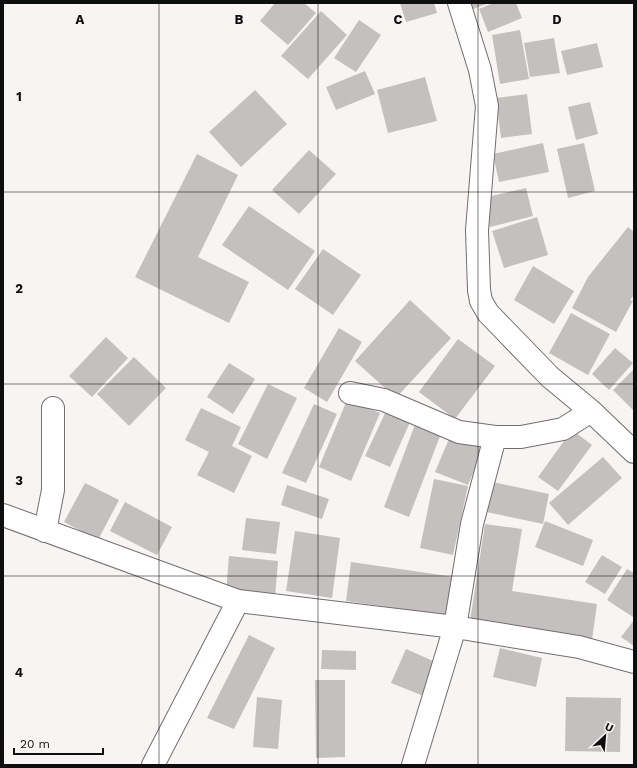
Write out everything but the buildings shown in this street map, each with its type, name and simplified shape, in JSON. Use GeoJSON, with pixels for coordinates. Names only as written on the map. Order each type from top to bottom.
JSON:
{"type":"FeatureCollection","features":[{"type":"Feature","properties":{"kind":"street"},"geometry":{"type":"LineString","coordinates":[[458,3],[480,70],[487,106],[477,230],[478,277],[481,301],[488,313],[550,377],[591,411],[634,452]]}},
{"type":"Feature","properties":{"kind":"street"},"geometry":{"type":"LineString","coordinates":[[350,393],[384,400],[459,432],[495,436],[521,437],[564,429],[591,411]]}},
{"type":"Feature","properties":{"kind":"street"},"geometry":{"type":"LineString","coordinates":[[45,531],[53,490],[53,408]]}},
{"type":"Feature","properties":{"kind":"street"},"geometry":{"type":"LineString","coordinates":[[413,765],[455,627],[472,524],[495,436]]}},
{"type":"Feature","properties":{"kind":"street"},"geometry":{"type":"LineString","coordinates":[[3,515],[238,601],[455,627],[579,647],[634,662]]}},
{"type":"Feature","properties":{"kind":"street"},"geometry":{"type":"LineString","coordinates":[[153,765],[238,601]]}}]}
